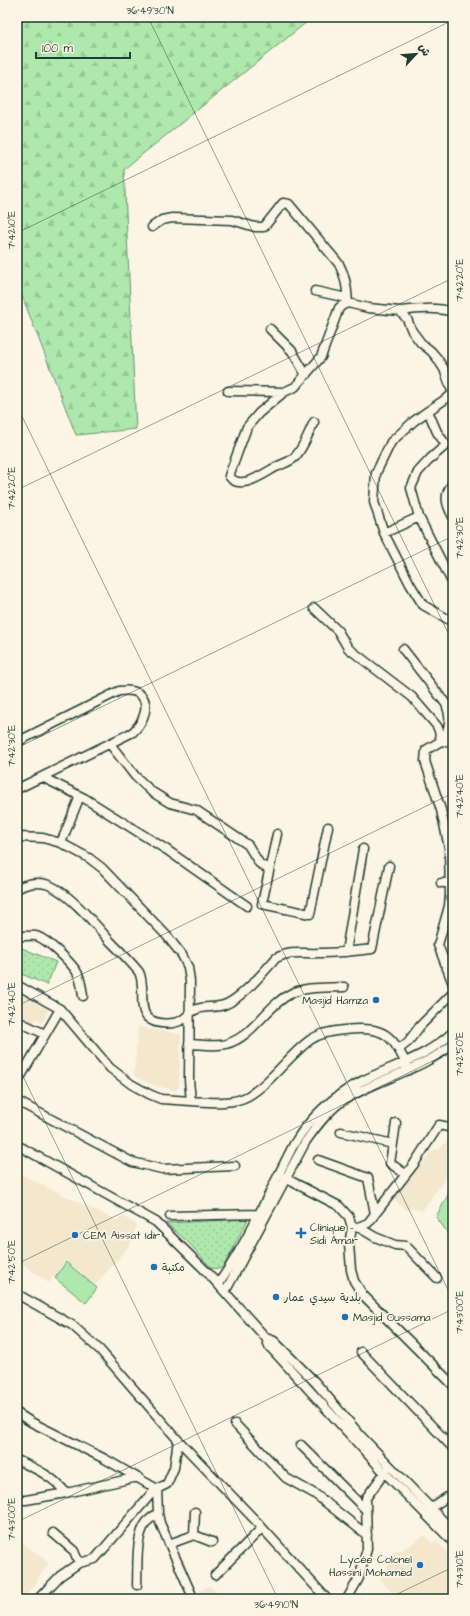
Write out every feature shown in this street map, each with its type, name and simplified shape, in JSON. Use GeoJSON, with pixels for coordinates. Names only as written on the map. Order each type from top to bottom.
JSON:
{"type":"FeatureCollection","features":[{"type":"Feature","properties":{"kind":"street"},"geometry":{"type":"LineString","coordinates":[[152,227],[162,220],[172,218],[232,220],[254,227],[264,226],[279,207],[283,203],[286,203],[339,264],[344,273],[348,301]]}},
{"type":"Feature","properties":{"kind":"street"},"geometry":{"type":"LineString","coordinates":[[315,290],[368,308],[400,311],[444,309],[453,312]]}},
{"type":"Feature","properties":{"kind":"street"},"geometry":{"type":"LineString","coordinates":[[314,422],[301,449],[294,459],[246,482],[231,479],[229,476],[247,427],[258,413],[284,392],[295,386],[321,357],[339,308],[348,301]]}},
{"type":"Feature","properties":{"kind":"street"},"geometry":{"type":"LineString","coordinates":[[400,311],[407,319],[412,332],[421,343],[432,351],[437,358],[444,369],[453,394],[414,421],[392,442],[376,473],[374,502],[384,533],[410,584],[423,605],[453,622]]}},
{"type":"Feature","properties":{"kind":"street"},"geometry":{"type":"LineString","coordinates":[[270,329],[292,351],[306,375]]}},
{"type":"Feature","properties":{"kind":"street"},"geometry":{"type":"LineString","coordinates":[[228,391],[284,392]]}},
{"type":"Feature","properties":{"kind":"street"},"geometry":{"type":"LineString","coordinates":[[428,411],[437,432],[450,447],[431,458],[418,472],[411,488],[419,517],[453,584]]}},
{"type":"Feature","properties":{"kind":"street"},"geometry":{"type":"LineString","coordinates":[[453,483],[448,488],[446,504],[453,516]]}},
{"type":"Feature","properties":{"kind":"street"},"geometry":{"type":"LineString","coordinates":[[384,533],[419,517]]}},
{"type":"Feature","properties":{"kind":"street"},"geometry":{"type":"LineString","coordinates":[[314,608],[338,631],[348,648],[412,697],[437,726],[443,741]]}},
{"type":"Feature","properties":{"kind":"street"},"geometry":{"type":"LineString","coordinates":[[403,649],[446,704],[450,715],[450,723],[443,741]]}},
{"type":"Feature","properties":{"kind":"street"},"geometry":{"type":"LineString","coordinates":[[17,742],[119,691],[128,690],[140,693],[144,699],[145,709],[139,726],[133,732],[17,789]]}},
{"type":"Feature","properties":{"kind":"street"},"geometry":{"type":"LineString","coordinates":[[453,743],[443,741],[426,750],[425,761],[428,781],[441,831],[449,848],[445,883],[452,894],[438,934],[438,945],[453,984]]}},
{"type":"Feature","properties":{"kind":"street"},"geometry":{"type":"LineString","coordinates":[[110,744],[135,776],[152,792],[170,803],[196,810],[248,846],[259,863],[269,870]]}},
{"type":"Feature","properties":{"kind":"street"},"geometry":{"type":"LineString","coordinates":[[42,777],[80,796],[167,850],[247,906]]}},
{"type":"Feature","properties":{"kind":"street"},"geometry":{"type":"LineString","coordinates":[[61,843],[80,796]]}},
{"type":"Feature","properties":{"kind":"street"},"geometry":{"type":"LineString","coordinates":[[276,834],[262,904],[310,914],[328,827]]}},
{"type":"Feature","properties":{"kind":"street"},"geometry":{"type":"LineString","coordinates":[[17,837],[43,838],[61,843],[89,858],[102,868],[167,936],[182,955],[188,967],[191,1101]]}},
{"type":"Feature","properties":{"kind":"street"},"geometry":{"type":"LineString","coordinates":[[346,952],[363,849]]}},
{"type":"Feature","properties":{"kind":"street"},"geometry":{"type":"LineString","coordinates":[[17,889],[32,883],[40,882],[49,885],[63,894],[139,972],[143,982],[143,1006],[145,1014],[154,1022],[175,1023],[190,1015],[197,1009],[225,1005],[235,999],[259,977],[276,958],[284,954],[291,952],[346,952],[372,949],[389,866]]}},
{"type":"Feature","properties":{"kind":"street"},"geometry":{"type":"LineString","coordinates":[[17,937],[28,935],[44,940],[71,964],[81,983],[83,996]]}},
{"type":"Feature","properties":{"kind":"street"},"geometry":{"type":"LineString","coordinates":[[17,985],[60,1009],[110,1068],[131,1084],[161,1099],[234,1101],[248,1096],[310,1040],[321,1034],[333,1031],[364,1028],[383,1032],[396,1044],[407,1066]]}},
{"type":"Feature","properties":{"kind":"street"},"geometry":{"type":"LineString","coordinates":[[189,1044],[224,1044],[237,1040],[281,1000],[291,993],[306,989],[344,987]]}},
{"type":"Feature","properties":{"kind":"street"},"geometry":{"type":"LineString","coordinates":[[399,1049],[408,1042],[420,1026],[453,993]]}},
{"type":"Feature","properties":{"kind":"street"},"geometry":{"type":"LineString","coordinates":[[17,1083],[60,1009]]}},
{"type":"Feature","properties":{"kind":"street"},"geometry":{"type":"LineString","coordinates":[[17,1021],[45,1034]]}},
{"type":"Feature","properties":{"kind":"street"},"geometry":{"type":"LineString","coordinates":[[225,1292],[287,1179],[306,1141],[314,1130],[341,1103],[407,1066],[428,1052],[453,1032]]}},
{"type":"Feature","properties":{"kind":"street"},"geometry":{"type":"LineString","coordinates":[[218,1284],[228,1270],[300,1134],[326,1104],[338,1095],[363,1081],[439,1055],[453,1044]]}},
{"type":"Feature","properties":{"kind":"street"},"geometry":{"type":"LineString","coordinates":[[17,1067],[29,1062]]}},
{"type":"Feature","properties":{"kind":"street"},"geometry":{"type":"LineString","coordinates":[[17,1101],[132,1162],[162,1169],[235,1166]]}},
{"type":"Feature","properties":{"kind":"street"},"geometry":{"type":"LineString","coordinates":[[396,1123],[390,1163],[406,1174]]}},
{"type":"Feature","properties":{"kind":"street"},"geometry":{"type":"LineString","coordinates":[[453,1128],[439,1125],[406,1174],[368,1223],[355,1228],[349,1244],[351,1270],[354,1281],[362,1295],[453,1385]]}},
{"type":"Feature","properties":{"kind":"street"},"geometry":{"type":"LineString","coordinates":[[341,1132],[393,1144]]}},
{"type":"Feature","properties":{"kind":"street"},"geometry":{"type":"LineString","coordinates":[[17,1145],[156,1222],[218,1284],[266,1338],[269,1346],[387,1469],[453,1542]]}},
{"type":"Feature","properties":{"kind":"street"},"geometry":{"type":"LineString","coordinates":[[318,1160],[368,1178],[375,1214]]}},
{"type":"Feature","properties":{"kind":"street"},"geometry":{"type":"LineString","coordinates":[[278,1174],[339,1206],[349,1217],[355,1228],[375,1237],[406,1246],[437,1278]]}},
{"type":"Feature","properties":{"kind":"street"},"geometry":{"type":"LineString","coordinates":[[170,1216],[258,1214]]}},
{"type":"Feature","properties":{"kind":"street"},"geometry":{"type":"LineString","coordinates":[[17,1294],[72,1325],[82,1333],[110,1361],[178,1440],[328,1599]]}},
{"type":"Feature","properties":{"kind":"street"},"geometry":{"type":"LineString","coordinates":[[361,1352],[453,1448]]}},
{"type":"Feature","properties":{"kind":"street"},"geometry":{"type":"LineString","coordinates":[[17,1413],[31,1422],[157,1488]]}},
{"type":"Feature","properties":{"kind":"street"},"geometry":{"type":"LineString","coordinates":[[235,1424],[286,1478],[315,1494],[367,1535]]}},
{"type":"Feature","properties":{"kind":"street"},"geometry":{"type":"LineString","coordinates":[[38,1599],[60,1576],[79,1563],[95,1559],[151,1494],[157,1488],[167,1484],[174,1468],[178,1440]]}},
{"type":"Feature","properties":{"kind":"street"},"geometry":{"type":"LineString","coordinates":[[301,1445],[366,1510]]}},
{"type":"Feature","properties":{"kind":"street"},"geometry":{"type":"LineString","coordinates":[[17,1460],[51,1477],[58,1482],[66,1493]]}},
{"type":"Feature","properties":{"kind":"street"},"geometry":{"type":"LineString","coordinates":[[387,1469],[431,1508],[453,1531]]}},
{"type":"Feature","properties":{"kind":"street"},"geometry":{"type":"LineString","coordinates":[[347,1599],[359,1578],[367,1549],[366,1498],[387,1469]]}},
{"type":"Feature","properties":{"kind":"street"},"geometry":{"type":"LineString","coordinates":[[17,1500],[26,1500],[66,1493],[138,1477]]}},
{"type":"Feature","properties":{"kind":"street"},"geometry":{"type":"LineString","coordinates":[[157,1488],[160,1523],[190,1593]]}},
{"type":"Feature","properties":{"kind":"street"},"geometry":{"type":"LineString","coordinates":[[431,1508],[453,1493]]}},
{"type":"Feature","properties":{"kind":"street"},"geometry":{"type":"LineString","coordinates":[[194,1535],[195,1512]]}},
{"type":"Feature","properties":{"kind":"street"},"geometry":{"type":"LineString","coordinates":[[137,1585],[141,1534],[147,1521],[158,1513]]}},
{"type":"Feature","properties":{"kind":"street"},"geometry":{"type":"LineString","coordinates":[[215,1575],[262,1528]]}},
{"type":"Feature","properties":{"kind":"street"},"geometry":{"type":"LineString","coordinates":[[53,1533],[74,1551],[79,1563]]}},
{"type":"Feature","properties":{"kind":"street"},"geometry":{"type":"LineString","coordinates":[[169,1544],[194,1535],[212,1542]]}},
{"type":"Feature","properties":{"kind":"shaded area"},"geometry":{"type":"Polygon","coordinates":[[[17,992],[36,1001],[36,1004],[48,1009],[43,1022],[36,1018],[33,1024],[17,1017],[17,992]]]}},
{"type":"Feature","properties":{"kind":"shaded area"},"geometry":{"type":"Polygon","coordinates":[[[138,1027],[181,1034],[179,1085],[176,1091],[150,1084],[134,1076],[138,1027]]]}},
{"type":"Feature","properties":{"kind":"shaded area"},"geometry":{"type":"Polygon","coordinates":[[[448,1139],[453,1139],[453,1167],[422,1211],[412,1208],[408,1211],[394,1199],[434,1149],[439,1150],[448,1139]]]}},
{"type":"Feature","properties":{"kind":"shaded area","name":"CEM Aissat Idir"},"geometry":{"type":"Polygon","coordinates":[[[22,1175],[109,1217],[117,1220],[123,1216],[137,1225],[130,1245],[95,1285],[66,1260],[49,1283],[17,1260],[17,1184],[22,1175]]]}},
{"type":"Feature","properties":{"kind":"shaded area"},"geometry":{"type":"Polygon","coordinates":[[[17,1523],[21,1525],[19,1545],[22,1542],[49,1563],[24,1599],[17,1599],[17,1523]]]}},
{"type":"Feature","properties":{"kind":"shaded area","name":"Lycée Colonel Hassini Mohamed"},"geometry":{"type":"Polygon","coordinates":[[[425,1535],[432,1544],[436,1541],[451,1555],[448,1560],[453,1568],[453,1599],[397,1599],[379,1578],[389,1570],[387,1567],[391,1563],[387,1557],[397,1550],[399,1552],[425,1535]]]}},
{"type":"Feature","properties":{"kind":"shaded area"},"geometry":{"type":"Polygon","coordinates":[[[210,1586],[225,1599],[189,1599],[200,1594],[199,1591],[210,1586]]]}},
{"type":"Feature","properties":{"kind":"green space"},"geometry":{"type":"Polygon","coordinates":[[[17,17],[313,17],[124,169],[136,429],[76,435],[17,283],[17,17]]]}},
{"type":"Feature","properties":{"kind":"green space"},"geometry":{"type":"Polygon","coordinates":[[[17,946],[56,962],[47,985],[17,972],[17,946]]]}},
{"type":"Feature","properties":{"kind":"green space"},"geometry":{"type":"Polygon","coordinates":[[[453,1186],[453,1240],[436,1217],[453,1186]]]}},
{"type":"Feature","properties":{"kind":"green space"},"geometry":{"type":"Polygon","coordinates":[[[248,1219],[225,1264],[220,1269],[211,1268],[189,1243],[166,1223],[248,1219]]]}},
{"type":"Feature","properties":{"kind":"green space"},"geometry":{"type":"Polygon","coordinates":[[[66,1262],[97,1288],[86,1303],[55,1278],[66,1262]]]}},
{"type":"Feature","properties":{"kind":"place","name":"Masjid Hamza"},"geometry":{"type":"Point","coordinates":[376,1000]}},
{"type":"Feature","properties":{"kind":"place","name":"Clinique - Sidi Amar"},"geometry":{"type":"Point","coordinates":[301,1233]}},
{"type":"Feature","properties":{"kind":"place","name":"CEM Aissat Idir"},"geometry":{"type":"Point","coordinates":[75,1235]}},
{"type":"Feature","properties":{"kind":"place","name":"مكتبة"},"geometry":{"type":"Point","coordinates":[154,1267]}},
{"type":"Feature","properties":{"kind":"place","name":"بلدية سيدي عمار"},"geometry":{"type":"Point","coordinates":[276,1297]}},
{"type":"Feature","properties":{"kind":"place","name":"Masjid Oussama"},"geometry":{"type":"Point","coordinates":[345,1317]}},
{"type":"Feature","properties":{"kind":"place","name":"Lycée Colonel Hassini Mohamed"},"geometry":{"type":"Point","coordinates":[420,1565]}}]}
